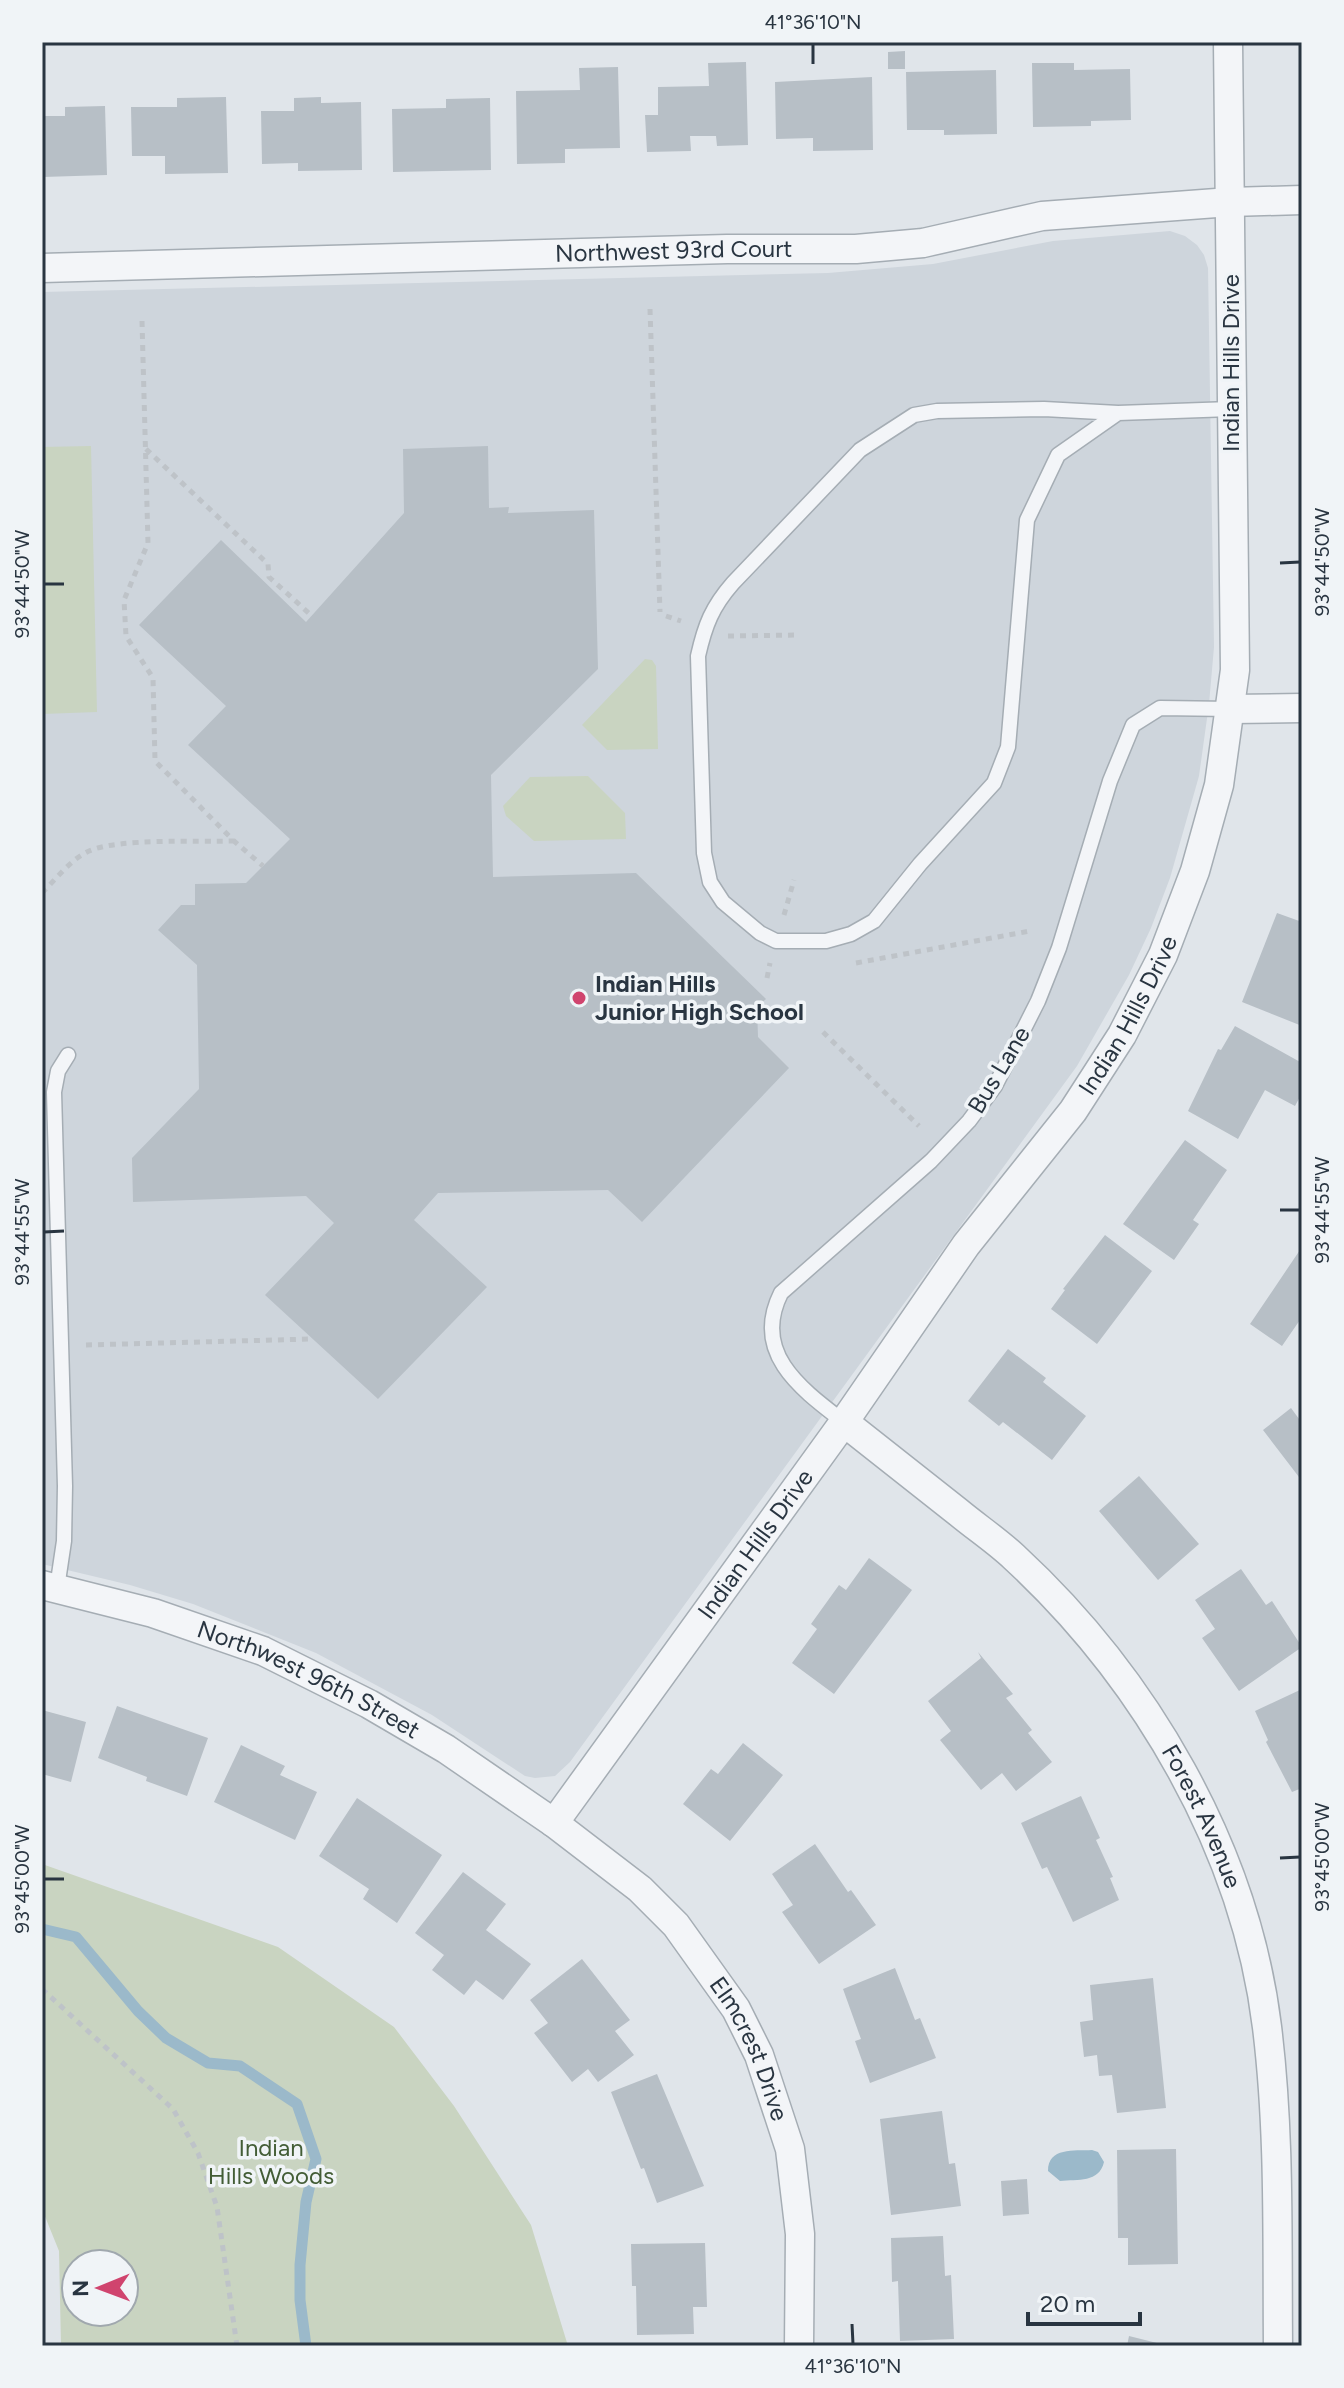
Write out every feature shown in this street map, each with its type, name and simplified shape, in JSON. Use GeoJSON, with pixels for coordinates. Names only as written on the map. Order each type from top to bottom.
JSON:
{"type":"FeatureCollection","features":[{"type":"Feature","properties":{"kind":"street","name":"Indian Hills Drive"},"geometry":{"type":"LineString","coordinates":[[554,1823],[844,1422],[966,1245],[1073,1111],[1122,1035],[1163,955],[1195,871],[1219,785],[1235,670],[1228,42]]}},
{"type":"Feature","properties":{"kind":"street","name":"Northwest 93rd Court"},"geometry":{"type":"LineString","coordinates":[[42,268],[727,249],[856,249],[923,243],[1042,216],[1230,202],[1302,200]]}},
{"type":"Feature","properties":{"kind":"street"},"geometry":{"type":"LineString","coordinates":[[1231,709],[1302,708]]}},
{"type":"Feature","properties":{"kind":"street","name":"Forest Avenue"},"geometry":{"type":"LineString","coordinates":[[844,1422],[1014,1557],[1044,1588],[1103,1651],[1151,1717],[1191,1789],[1224,1864],[1249,1942],[1266,2023],[1275,2105],[1278,2346]]}},
{"type":"Feature","properties":{"kind":"street","name":"Northwest 96th Street"},"geometry":{"type":"LineString","coordinates":[[49,1587],[153,1613],[263,1651],[369,1704],[446,1749],[554,1823]]}},
{"type":"Feature","properties":{"kind":"street","name":"Elmcrest Drive"},"geometry":{"type":"LineString","coordinates":[[554,1823],[640,1889],[676,1925],[736,2009],[759,2055],[790,2149],[800,2234],[799,2346]]}},
{"type":"Feature","properties":{"kind":"lane"},"geometry":{"type":"LineString","coordinates":[[1118,413],[1058,455],[1027,520],[1008,747],[994,783],[920,864],[874,921],[851,934],[826,941],[776,941],[760,933],[723,902],[710,882],[704,853],[698,656],[704,629],[715,604],[860,450],[914,415],[937,411],[1044,409],[1118,413],[1231,409]]}},
{"type":"Feature","properties":{"kind":"lane","name":"Bus Lane"},"geometry":{"type":"LineString","coordinates":[[844,1422],[805,1392],[779,1361],[772,1312],[781,1293],[931,1161],[969,1121],[995,1086],[1038,1001],[1059,948],[1110,781],[1133,725],[1160,708],[1231,709]]}},
{"type":"Feature","properties":{"kind":"lane"},"geometry":{"type":"LineString","coordinates":[[49,1587],[64,1541],[54,1092],[58,1071],[68,1055]]}},
{"type":"Feature","properties":{"kind":"path"},"geometry":{"type":"LineString","coordinates":[[650,309],[660,612]]}},
{"type":"Feature","properties":{"kind":"path"},"geometry":{"type":"LineString","coordinates":[[142,321],[148,543],[124,600],[126,636],[153,678],[155,761],[263,866]]}},
{"type":"Feature","properties":{"kind":"path"},"geometry":{"type":"LineString","coordinates":[[145,448],[268,564],[269,577],[312,616]]}},
{"type":"Feature","properties":{"kind":"path"},"geometry":{"type":"LineString","coordinates":[[42,893],[88,851],[115,845],[234,841]]}},
{"type":"Feature","properties":{"kind":"path"},"geometry":{"type":"LineString","coordinates":[[856,963],[1030,931]]}},
{"type":"Feature","properties":{"kind":"path"},"geometry":{"type":"LineString","coordinates":[[823,1032],[919,1126]]}},
{"type":"Feature","properties":{"kind":"path"},"geometry":{"type":"LineString","coordinates":[[73,1345],[312,1339]]}},
{"type":"Feature","properties":{"kind":"path"},"geometry":{"type":"LineString","coordinates":[[42,1989],[173,2109],[198,2153],[217,2207],[237,2346]]}},
{"type":"Feature","properties":{"kind":"shaded area","name":"Indian Hills Junior High School"},"geometry":{"type":"Polygon","coordinates":[[[1170,231],[1185,236],[1197,245],[1208,268],[1214,647],[1199,776],[1170,878],[1151,928],[1129,975],[1077,1066],[570,1762],[555,1776],[525,1776],[432,1715],[316,1653],[193,1604],[42,1564],[42,292],[828,273],[933,264],[1053,241],[1170,231]]]}},
{"type":"Feature","properties":{"kind":"green space"},"geometry":{"type":"Polygon","coordinates":[[[91,446],[97,712],[42,714],[42,447],[91,446]]]}},
{"type":"Feature","properties":{"kind":"green space"},"geometry":{"type":"Polygon","coordinates":[[[645,659],[652,660],[656,666],[658,749],[607,750],[582,725],[645,659]]]}},
{"type":"Feature","properties":{"kind":"green space"},"geometry":{"type":"Polygon","coordinates":[[[588,776],[625,813],[626,839],[534,841],[506,816],[503,806],[530,777],[588,776]]]}},
{"type":"Feature","properties":{"kind":"green space","name":"Indian Hills Woods"},"geometry":{"type":"Polygon","coordinates":[[[42,1864],[278,1947],[394,2027],[454,2106],[531,2225],[568,2346],[61,2346],[61,2328],[140,2328],[140,2248],[60,2248],[60,2298],[59,2251],[42,2209],[42,1864]]]}},
{"type":"Feature","properties":{"kind":"water"},"geometry":{"type":"Polygon","coordinates":[[[1098,2152],[1104,2162],[1093,2177],[1060,2181],[1048,2171],[1049,2163],[1057,2154],[1098,2152]]]}},
{"type":"Feature","properties":{"kind":"building"},"geometry":{"type":"Polygon","coordinates":[[[905,51],[905,69],[888,69],[888,52],[905,51]]]}},
{"type":"Feature","properties":{"kind":"building"},"geometry":{"type":"Polygon","coordinates":[[[746,62],[748,145],[717,146],[716,136],[690,136],[691,151],[647,152],[645,115],[658,115],[658,87],[709,86],[708,63],[746,62]]]}},
{"type":"Feature","properties":{"kind":"building"},"geometry":{"type":"Polygon","coordinates":[[[1032,63],[1074,63],[1074,70],[1130,69],[1131,120],[1091,121],[1091,126],[1033,127],[1032,63]]]}},
{"type":"Feature","properties":{"kind":"building"},"geometry":{"type":"Polygon","coordinates":[[[618,67],[620,148],[565,149],[565,163],[517,164],[516,91],[580,90],[579,68],[618,67]]]}},
{"type":"Feature","properties":{"kind":"building"},"geometry":{"type":"Polygon","coordinates":[[[996,70],[997,134],[944,135],[944,130],[907,130],[906,72],[996,70]]]}},
{"type":"Feature","properties":{"kind":"building"},"geometry":{"type":"Polygon","coordinates":[[[872,77],[873,150],[813,151],[813,138],[776,139],[775,82],[872,77]]]}},
{"type":"Feature","properties":{"kind":"building"},"geometry":{"type":"Polygon","coordinates":[[[226,97],[228,173],[165,174],[165,156],[132,156],[131,107],[177,107],[177,98],[226,97]]]}},
{"type":"Feature","properties":{"kind":"building"},"geometry":{"type":"Polygon","coordinates":[[[321,97],[321,103],[361,102],[362,170],[298,171],[298,163],[262,164],[261,111],[294,111],[294,98],[321,97]]]}},
{"type":"Feature","properties":{"kind":"building"},"geometry":{"type":"Polygon","coordinates":[[[490,98],[491,170],[393,172],[392,109],[446,108],[446,99],[490,98]]]}},
{"type":"Feature","properties":{"kind":"building"},"geometry":{"type":"Polygon","coordinates":[[[105,106],[107,175],[43,177],[42,116],[65,116],[65,107],[105,106]]]}},
{"type":"Feature","properties":{"kind":"building"},"geometry":{"type":"Polygon","coordinates":[[[488,446],[489,508],[509,507],[508,513],[594,510],[598,669],[491,775],[493,877],[636,873],[766,999],[757,1007],[758,1037],[789,1068],[642,1222],[608,1190],[438,1193],[414,1220],[487,1287],[378,1399],[265,1295],[334,1223],[306,1196],[133,1202],[132,1158],[199,1089],[197,965],[158,930],[181,905],[195,905],[195,884],[246,883],[290,839],[188,745],[226,706],[139,625],[221,540],[306,622],[404,513],[403,449],[488,446]]]}},
{"type":"Feature","properties":{"kind":"building"},"geometry":{"type":"Polygon","coordinates":[[[1277,913],[1302,922],[1302,1026],[1242,1002],[1277,913]]]}},
{"type":"Feature","properties":{"kind":"building"},"geometry":{"type":"Polygon","coordinates":[[[1235,1026],[1302,1063],[1302,1093],[1295,1106],[1265,1090],[1238,1139],[1188,1111],[1218,1049],[1221,1050],[1235,1026]]]}},
{"type":"Feature","properties":{"kind":"building"},"geometry":{"type":"Polygon","coordinates":[[[1185,1140],[1227,1170],[1193,1220],[1199,1224],[1174,1260],[1123,1224],[1185,1140]]]}},
{"type":"Feature","properties":{"kind":"building"},"geometry":{"type":"Polygon","coordinates":[[[1105,1235],[1152,1271],[1097,1344],[1051,1309],[1105,1235]]]}},
{"type":"Feature","properties":{"kind":"building"},"geometry":{"type":"Polygon","coordinates":[[[1302,1247],[1302,1317],[1282,1346],[1250,1324],[1302,1247]]]}},
{"type":"Feature","properties":{"kind":"building"},"geometry":{"type":"Polygon","coordinates":[[[1008,1349],[1046,1378],[1043,1382],[1086,1416],[1052,1460],[1003,1422],[999,1426],[968,1401],[1008,1349]]]}},
{"type":"Feature","properties":{"kind":"building"},"geometry":{"type":"Polygon","coordinates":[[[1291,1408],[1302,1423],[1302,1481],[1263,1430],[1291,1408]]]}},
{"type":"Feature","properties":{"kind":"building"},"geometry":{"type":"Polygon","coordinates":[[[1139,1476],[1199,1544],[1158,1580],[1099,1511],[1139,1476]]]}},
{"type":"Feature","properties":{"kind":"building"},"geometry":{"type":"Polygon","coordinates":[[[869,1558],[912,1590],[834,1694],[792,1663],[817,1629],[811,1624],[839,1585],[846,1590],[869,1558]]]}},
{"type":"Feature","properties":{"kind":"building"},"geometry":{"type":"Polygon","coordinates":[[[1241,1569],[1266,1605],[1272,1601],[1302,1647],[1239,1691],[1202,1638],[1215,1629],[1195,1600],[1241,1569]]]}},
{"type":"Feature","properties":{"kind":"building"},"geometry":{"type":"Polygon","coordinates":[[[978,1652],[1013,1694],[1006,1698],[1032,1730],[1028,1733],[1052,1762],[1016,1791],[1002,1773],[981,1790],[940,1740],[951,1731],[928,1701],[981,1658],[978,1652]]]}},
{"type":"Feature","properties":{"kind":"building"},"geometry":{"type":"Polygon","coordinates":[[[1302,1689],[1302,1788],[1292,1792],[1266,1742],[1268,1740],[1255,1711],[1302,1689]]]}},
{"type":"Feature","properties":{"kind":"building"},"geometry":{"type":"Polygon","coordinates":[[[117,1706],[208,1738],[187,1796],[98,1758],[117,1706]]]}},
{"type":"Feature","properties":{"kind":"building"},"geometry":{"type":"Polygon","coordinates":[[[42,1710],[86,1722],[71,1782],[42,1774],[42,1710]]]}},
{"type":"Feature","properties":{"kind":"building"},"geometry":{"type":"Polygon","coordinates":[[[743,1743],[783,1775],[730,1841],[683,1804],[711,1769],[718,1774],[743,1743]]]}},
{"type":"Feature","properties":{"kind":"building"},"geometry":{"type":"Polygon","coordinates":[[[241,1745],[285,1766],[280,1775],[317,1792],[295,1840],[214,1802],[241,1745]]]}},
{"type":"Feature","properties":{"kind":"building"},"geometry":{"type":"Polygon","coordinates":[[[1081,1796],[1100,1838],[1096,1840],[1113,1877],[1110,1878],[1119,1900],[1073,1922],[1047,1867],[1042,1869],[1021,1823],[1081,1796]]]}},
{"type":"Feature","properties":{"kind":"building"},"geometry":{"type":"Polygon","coordinates":[[[357,1798],[442,1855],[397,1923],[363,1899],[369,1889],[319,1856],[357,1798]]]}},
{"type":"Feature","properties":{"kind":"building"},"geometry":{"type":"Polygon","coordinates":[[[815,1844],[848,1892],[851,1890],[876,1925],[819,1964],[782,1912],[793,1905],[772,1874],[815,1844]]]}},
{"type":"Feature","properties":{"kind":"building"},"geometry":{"type":"Polygon","coordinates":[[[463,1872],[506,1904],[486,1930],[531,1964],[503,2000],[476,1980],[464,1995],[432,1970],[444,1955],[415,1933],[463,1872]]]}},
{"type":"Feature","properties":{"kind":"building"},"geometry":{"type":"Polygon","coordinates":[[[582,1959],[630,2020],[615,2031],[634,2055],[598,2082],[588,2069],[572,2082],[534,2033],[548,2023],[530,2000],[582,1959]]]}},
{"type":"Feature","properties":{"kind":"building"},"geometry":{"type":"Polygon","coordinates":[[[895,1968],[915,2020],[920,2018],[936,2058],[870,2083],[855,2041],[861,2039],[843,1989],[895,1968]]]}},
{"type":"Feature","properties":{"kind":"building"},"geometry":{"type":"Polygon","coordinates":[[[1153,1978],[1166,2108],[1117,2113],[1112,2075],[1099,2076],[1097,2055],[1084,2057],[1080,2022],[1093,2020],[1090,1985],[1153,1978]]]}},
{"type":"Feature","properties":{"kind":"building"},"geometry":{"type":"Polygon","coordinates":[[[657,2074],[704,2186],[657,2203],[611,2092],[657,2074]]]}},
{"type":"Feature","properties":{"kind":"building"},"geometry":{"type":"Polygon","coordinates":[[[942,2111],[949,2164],[955,2163],[961,2206],[891,2215],[880,2119],[942,2111]]]}},
{"type":"Feature","properties":{"kind":"building"},"geometry":{"type":"Polygon","coordinates":[[[1176,2149],[1178,2264],[1128,2265],[1128,2238],[1118,2238],[1117,2150],[1176,2149]]]}},
{"type":"Feature","properties":{"kind":"building"},"geometry":{"type":"Polygon","coordinates":[[[1027,2179],[1029,2214],[1003,2216],[1001,2181],[1027,2179]]]}},
{"type":"Feature","properties":{"kind":"building"},"geometry":{"type":"Polygon","coordinates":[[[943,2236],[945,2276],[951,2275],[954,2339],[900,2341],[898,2281],[892,2282],[891,2238],[943,2236]]]}},
{"type":"Feature","properties":{"kind":"building"},"geometry":{"type":"Polygon","coordinates":[[[705,2243],[707,2307],[693,2307],[694,2334],[637,2335],[631,2244],[705,2243]]]}},
{"type":"Feature","properties":{"kind":"building"},"geometry":{"type":"Polygon","coordinates":[[[1129,2336],[1165,2345],[1165,2346],[1127,2346],[1129,2336]]]}},
{"type":"Feature","properties":{"kind":"waterway"},"geometry":{"type":"LineString","coordinates":[[42,1929],[76,1937],[138,2011],[166,2038],[208,2063],[240,2066],[297,2104],[316,2159],[306,2202],[300,2265],[300,2300],[306,2346]]}},
{"type":"Feature","properties":{"kind":"place","name":"Indian Hills Junior High School"},"geometry":{"type":"Point","coordinates":[579,998]}}]}
